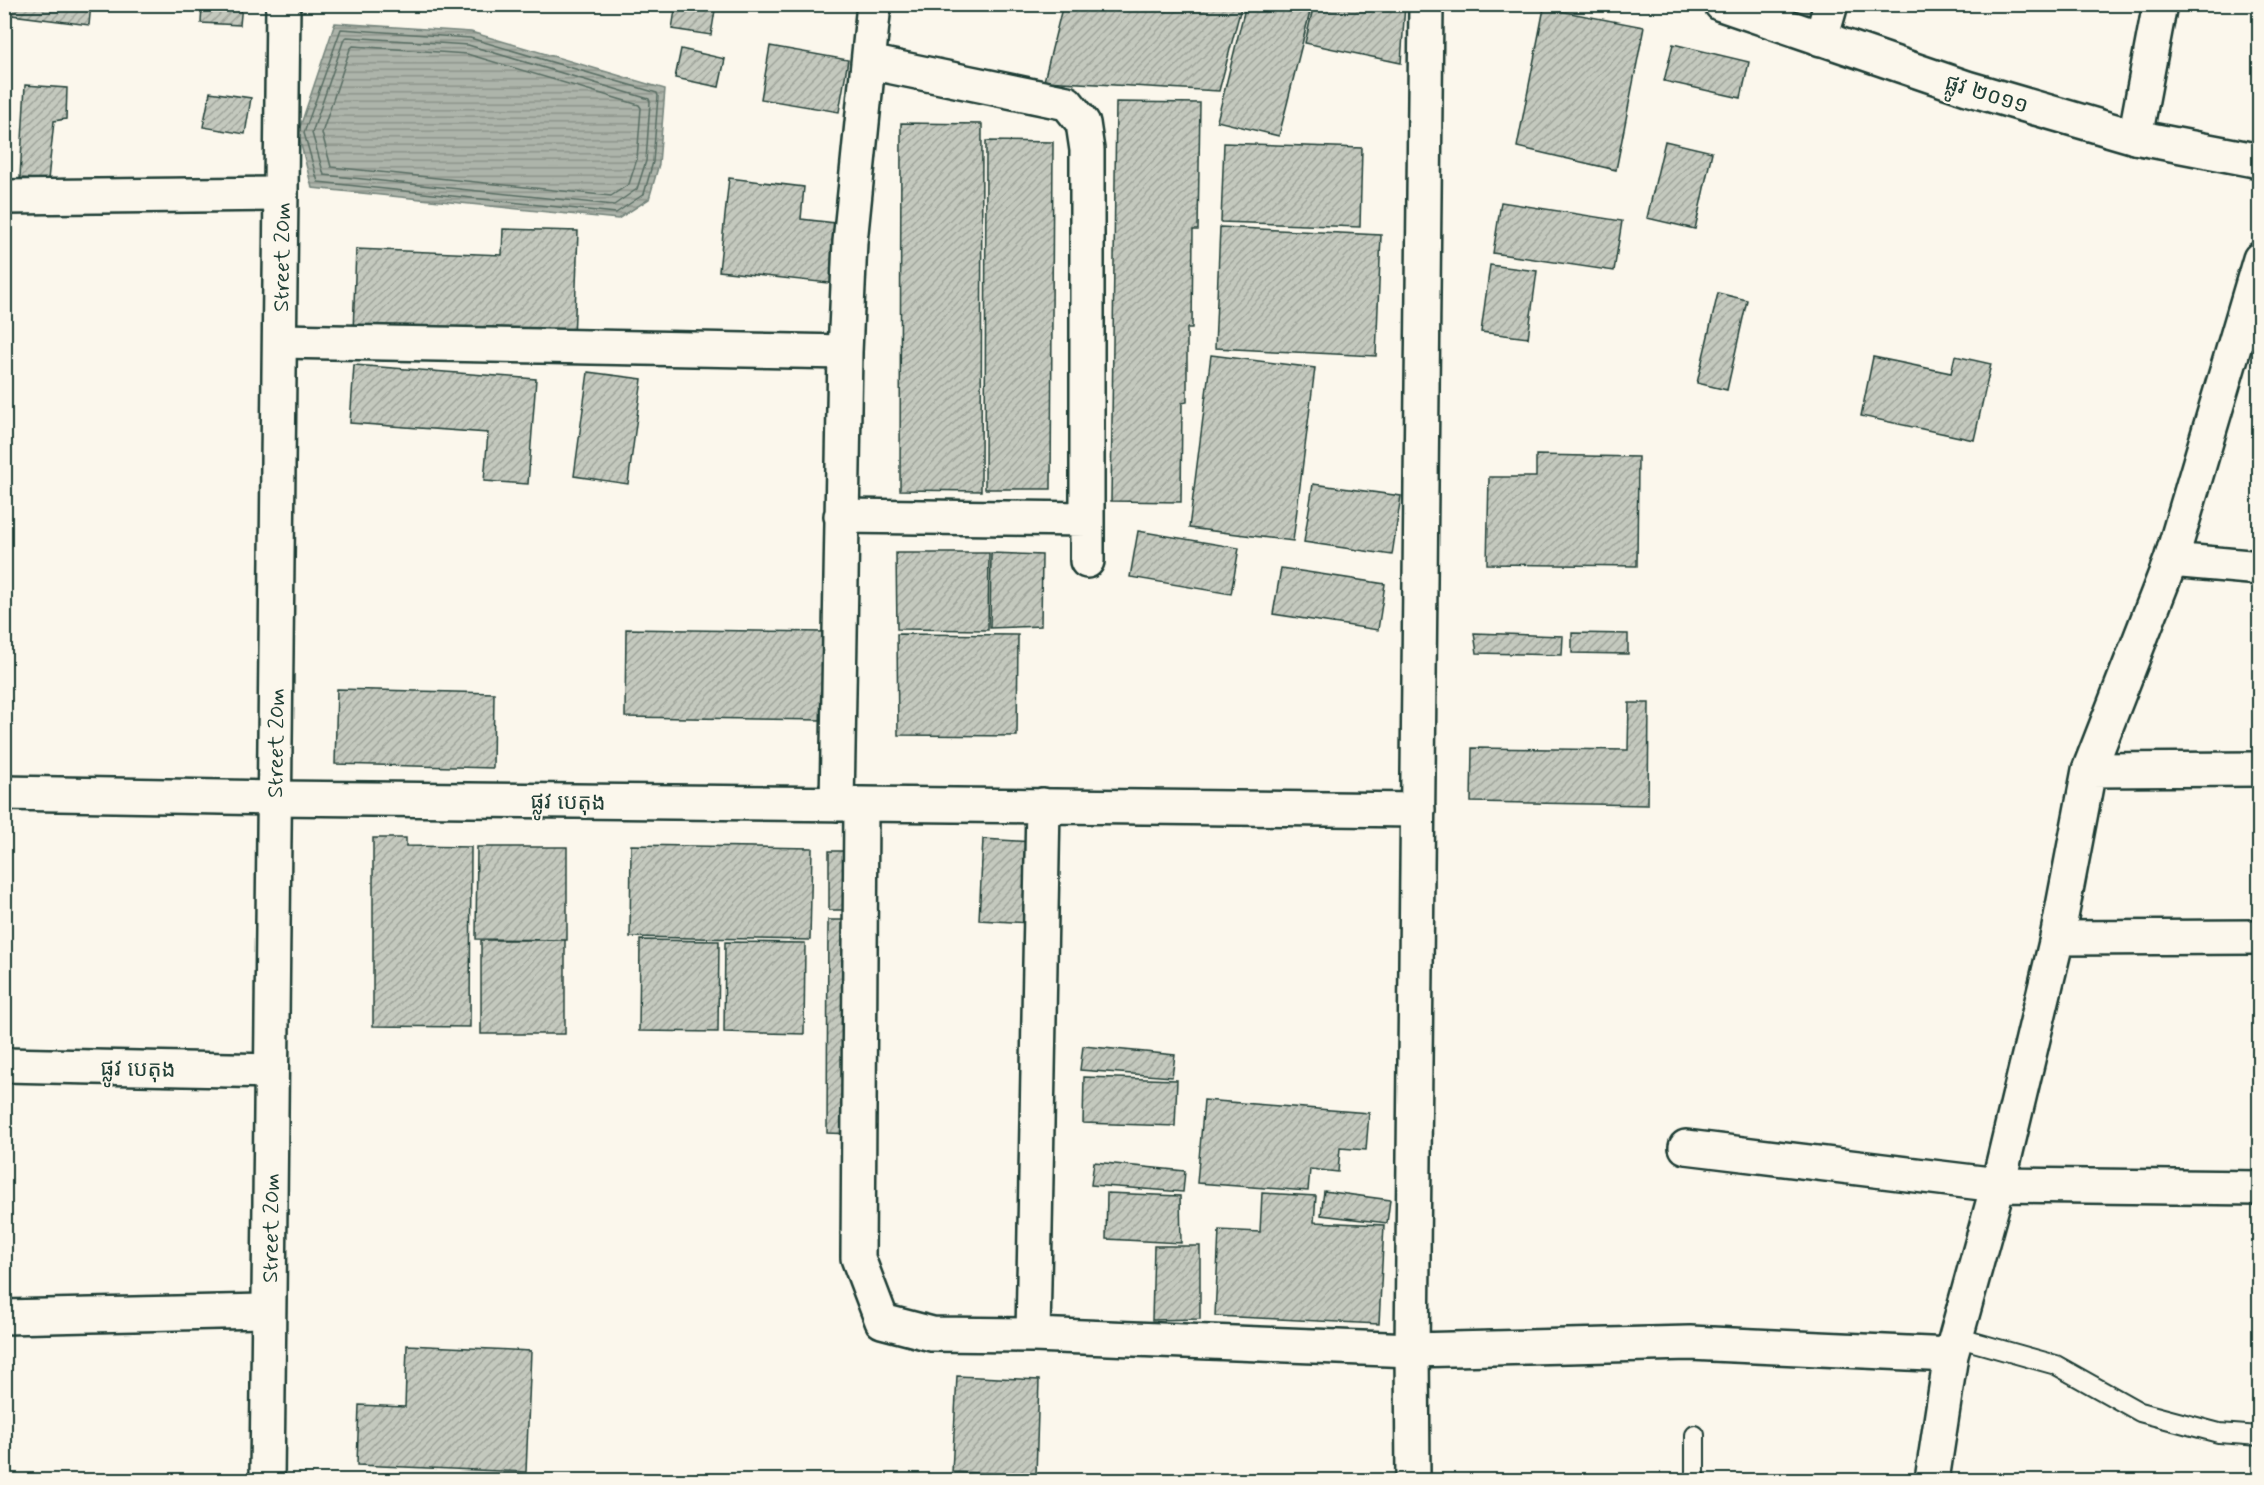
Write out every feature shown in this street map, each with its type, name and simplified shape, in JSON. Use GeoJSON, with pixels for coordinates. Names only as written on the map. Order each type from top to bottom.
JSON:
{"type":"FeatureCollection","features":[{"type":"Feature","properties":{"kind":"street","name":"Street 20m"},"geometry":{"type":"LineString","coordinates":[[267,1480],[283,4]]}},
{"type":"Feature","properties":{"kind":"street"},"geometry":{"type":"LineString","coordinates":[[874,4],[850,242],[841,516],[858,1258],[882,1321],[932,1334],[1033,1335],[1412,1350],[1690,1343],[1953,1346]]}},
{"type":"Feature","properties":{"kind":"street"},"geometry":{"type":"LineString","coordinates":[[1413,1480],[1412,1350],[1426,4]]}},
{"type":"Feature","properties":{"kind":"street","name":"ផ្លូវ ២០១១"},"geometry":{"type":"LineString","coordinates":[[1721,4],[1967,88],[2135,137],[2259,161]]}},
{"type":"Feature","properties":{"kind":"street"},"geometry":{"type":"LineString","coordinates":[[1821,39],[1831,4]]}},
{"type":"Feature","properties":{"kind":"street"},"geometry":{"type":"LineString","coordinates":[[2135,137],[2160,4]]}},
{"type":"Feature","properties":{"kind":"street"},"geometry":{"type":"LineString","coordinates":[[868,62],[1067,104],[1083,123],[1087,150],[1087,561]]}},
{"type":"Feature","properties":{"kind":"street"},"geometry":{"type":"LineString","coordinates":[[4,197],[281,194]]}},
{"type":"Feature","properties":{"kind":"street"},"geometry":{"type":"LineString","coordinates":[[1932,1480],[1953,1346],[1998,1185],[2057,938],[2089,770],[2171,560],[2259,260]]}},
{"type":"Feature","properties":{"kind":"street"},"geometry":{"type":"LineString","coordinates":[[280,341],[845,352]]}},
{"type":"Feature","properties":{"kind":"street"},"geometry":{"type":"LineString","coordinates":[[841,516],[1087,519]]}},
{"type":"Feature","properties":{"kind":"street"},"geometry":{"type":"LineString","coordinates":[[2171,560],[2259,568]]}},
{"type":"Feature","properties":{"kind":"street"},"geometry":{"type":"LineString","coordinates":[[2089,770],[2259,769]]}},
{"type":"Feature","properties":{"kind":"street","name":"ផ្លូវ បេតុង"},"geometry":{"type":"LineString","coordinates":[[4,793],[1418,810]]}},
{"type":"Feature","properties":{"kind":"street"},"geometry":{"type":"LineString","coordinates":[[1033,1335],[1043,805]]}},
{"type":"Feature","properties":{"kind":"street"},"geometry":{"type":"LineString","coordinates":[[2057,938],[2259,937]]}},
{"type":"Feature","properties":{"kind":"street","name":"ផ្លូវ បេតុង"},"geometry":{"type":"LineString","coordinates":[[4,1065],[272,1071]]}},
{"type":"Feature","properties":{"kind":"street"},"geometry":{"type":"LineString","coordinates":[[1686,1146],[1998,1185],[2259,1188]]}},
{"type":"Feature","properties":{"kind":"street"},"geometry":{"type":"LineString","coordinates":[[4,1317],[268,1311]]}},
{"type":"Feature","properties":{"kind":"lane"},"geometry":{"type":"LineString","coordinates":[[1953,1346],[2056,1365],[2140,1412],[2219,1433],[2259,1436]]}},
{"type":"Feature","properties":{"kind":"lane"},"geometry":{"type":"LineString","coordinates":[[1695,1435],[1695,1480]]}},
{"type":"Feature","properties":{"kind":"water"},"geometry":{"type":"Polygon","coordinates":[[[335,23],[471,32],[665,89],[659,164],[649,199],[618,219],[312,188],[298,133],[335,23]]]}},
{"type":"Feature","properties":{"kind":"building"},"geometry":{"type":"Polygon","coordinates":[[[4,4],[91,4],[89,25],[4,14],[4,4]]]}},
{"type":"Feature","properties":{"kind":"building"},"geometry":{"type":"Polygon","coordinates":[[[202,4],[242,4],[240,25],[201,23],[202,4]]]}},
{"type":"Feature","properties":{"kind":"building"},"geometry":{"type":"Polygon","coordinates":[[[676,4],[716,4],[711,35],[672,29],[676,4]]]}},
{"type":"Feature","properties":{"kind":"building"},"geometry":{"type":"Polygon","coordinates":[[[1042,4],[1242,4],[1219,91],[1044,81],[1062,8],[1042,4]]]}},
{"type":"Feature","properties":{"kind":"building"},"geometry":{"type":"Polygon","coordinates":[[[1246,4],[1312,4],[1279,136],[1217,121],[1246,4]]]}},
{"type":"Feature","properties":{"kind":"building"},"geometry":{"type":"Polygon","coordinates":[[[1314,4],[1405,4],[1401,63],[1305,43],[1314,4]]]}},
{"type":"Feature","properties":{"kind":"building"},"geometry":{"type":"Polygon","coordinates":[[[1544,8],[1644,27],[1616,170],[1517,147],[1544,8]]]}},
{"type":"Feature","properties":{"kind":"building"},"geometry":{"type":"Polygon","coordinates":[[[1673,44],[1749,62],[1741,98],[1664,81],[1673,44]]]}},
{"type":"Feature","properties":{"kind":"building"},"geometry":{"type":"Polygon","coordinates":[[[770,46],[848,60],[839,112],[761,99],[770,46]]]}},
{"type":"Feature","properties":{"kind":"building"},"geometry":{"type":"Polygon","coordinates":[[[681,49],[725,59],[719,87],[675,78],[681,49]]]}},
{"type":"Feature","properties":{"kind":"building"},"geometry":{"type":"Polygon","coordinates":[[[25,85],[67,88],[66,119],[54,121],[48,180],[20,178],[25,85]]]}},
{"type":"Feature","properties":{"kind":"building"},"geometry":{"type":"Polygon","coordinates":[[[210,92],[251,98],[245,134],[203,127],[210,92]]]}},
{"type":"Feature","properties":{"kind":"building"},"geometry":{"type":"Polygon","coordinates":[[[1116,102],[1200,103],[1198,230],[1193,230],[1192,328],[1187,328],[1187,402],[1182,403],[1181,502],[1111,501],[1116,102]]]}},
{"type":"Feature","properties":{"kind":"building"},"geometry":{"type":"Polygon","coordinates":[[[901,123],[982,124],[981,491],[900,490],[901,123]]]}},
{"type":"Feature","properties":{"kind":"building"},"geometry":{"type":"Polygon","coordinates":[[[986,141],[1053,142],[1051,489],[985,489],[986,141]]]}},
{"type":"Feature","properties":{"kind":"building"},"geometry":{"type":"Polygon","coordinates":[[[1665,141],[1712,152],[1695,229],[1647,218],[1665,141]]]}},
{"type":"Feature","properties":{"kind":"building"},"geometry":{"type":"Polygon","coordinates":[[[1224,143],[1362,148],[1360,227],[1221,222],[1224,143]]]}},
{"type":"Feature","properties":{"kind":"building"},"geometry":{"type":"Polygon","coordinates":[[[729,178],[804,187],[801,219],[844,224],[838,284],[719,271],[729,178]]]}},
{"type":"Feature","properties":{"kind":"building"},"geometry":{"type":"Polygon","coordinates":[[[1501,202],[1622,221],[1614,271],[1493,253],[1501,202]]]}},
{"type":"Feature","properties":{"kind":"building"},"geometry":{"type":"Polygon","coordinates":[[[1220,227],[1381,235],[1376,356],[1215,348],[1220,227]]]}},
{"type":"Feature","properties":{"kind":"building"},"geometry":{"type":"Polygon","coordinates":[[[503,229],[578,231],[574,341],[353,332],[356,249],[502,255],[503,229]]]}},
{"type":"Feature","properties":{"kind":"building"},"geometry":{"type":"Polygon","coordinates":[[[1490,265],[1537,271],[1528,338],[1481,332],[1490,265]]]}},
{"type":"Feature","properties":{"kind":"building"},"geometry":{"type":"Polygon","coordinates":[[[1718,293],[1747,300],[1727,390],[1697,383],[1718,293]]]}},
{"type":"Feature","properties":{"kind":"building"},"geometry":{"type":"Polygon","coordinates":[[[1211,355],[1315,368],[1293,541],[1189,528],[1211,355]]]}},
{"type":"Feature","properties":{"kind":"building"},"geometry":{"type":"Polygon","coordinates":[[[1955,356],[1991,364],[1974,440],[1861,416],[1873,357],[1951,373],[1955,356]]]}},
{"type":"Feature","properties":{"kind":"building"},"geometry":{"type":"Polygon","coordinates":[[[354,365],[536,379],[528,484],[484,481],[488,433],[350,423],[354,365]]]}},
{"type":"Feature","properties":{"kind":"building"},"geometry":{"type":"Polygon","coordinates":[[[588,372],[642,379],[628,484],[574,476],[588,372]]]}},
{"type":"Feature","properties":{"kind":"building"},"geometry":{"type":"Polygon","coordinates":[[[1536,455],[1638,457],[1637,566],[1487,564],[1489,477],[1536,477],[1536,455]]]}},
{"type":"Feature","properties":{"kind":"building"},"geometry":{"type":"Polygon","coordinates":[[[1313,484],[1401,496],[1392,555],[1304,542],[1313,484]]]}},
{"type":"Feature","properties":{"kind":"building"},"geometry":{"type":"Polygon","coordinates":[[[1138,531],[1239,548],[1231,594],[1130,577],[1138,531]]]}},
{"type":"Feature","properties":{"kind":"building"},"geometry":{"type":"Polygon","coordinates":[[[896,553],[989,553],[988,630],[897,629],[896,553]]]}},
{"type":"Feature","properties":{"kind":"building"},"geometry":{"type":"Polygon","coordinates":[[[991,553],[1042,555],[1041,626],[990,628],[991,553]]]}},
{"type":"Feature","properties":{"kind":"building"},"geometry":{"type":"Polygon","coordinates":[[[1281,568],[1385,584],[1378,630],[1273,614],[1281,568]]]}},
{"type":"Feature","properties":{"kind":"building"},"geometry":{"type":"Polygon","coordinates":[[[626,629],[823,632],[822,720],[625,717],[626,629]]]}},
{"type":"Feature","properties":{"kind":"building"},"geometry":{"type":"Polygon","coordinates":[[[1474,633],[1563,636],[1562,655],[1477,653],[1474,633]]]}},
{"type":"Feature","properties":{"kind":"building"},"geometry":{"type":"Polygon","coordinates":[[[1572,633],[1628,634],[1628,654],[1572,653],[1572,633]]]}},
{"type":"Feature","properties":{"kind":"building"},"geometry":{"type":"Polygon","coordinates":[[[897,634],[1018,635],[1017,736],[898,735],[897,634]]]}},
{"type":"Feature","properties":{"kind":"building"},"geometry":{"type":"Polygon","coordinates":[[[337,689],[494,693],[493,768],[335,764],[337,689]]]}},
{"type":"Feature","properties":{"kind":"building"},"geometry":{"type":"Polygon","coordinates":[[[1629,703],[1649,703],[1648,805],[1471,802],[1472,748],[1628,750],[1629,703]]]}},
{"type":"Feature","properties":{"kind":"building"},"geometry":{"type":"Polygon","coordinates":[[[373,838],[406,838],[406,846],[471,847],[470,1027],[373,1026],[373,838]]]}},
{"type":"Feature","properties":{"kind":"building"},"geometry":{"type":"Polygon","coordinates":[[[983,839],[1034,842],[1030,923],[979,920],[983,839]]]}},
{"type":"Feature","properties":{"kind":"building"},"geometry":{"type":"Polygon","coordinates":[[[631,845],[812,848],[810,940],[630,937],[631,845]]]}},
{"type":"Feature","properties":{"kind":"building"},"geometry":{"type":"Polygon","coordinates":[[[477,847],[567,847],[567,940],[476,939],[477,847]]]}},
{"type":"Feature","properties":{"kind":"building"},"geometry":{"type":"Polygon","coordinates":[[[829,851],[855,851],[855,910],[829,910],[829,851]]]}},
{"type":"Feature","properties":{"kind":"building"},"geometry":{"type":"Polygon","coordinates":[[[828,920],[853,920],[852,1134],[827,1133],[828,920]]]}},
{"type":"Feature","properties":{"kind":"building"},"geometry":{"type":"Polygon","coordinates":[[[481,940],[565,940],[565,1034],[481,1034],[481,940]]]}},
{"type":"Feature","properties":{"kind":"building"},"geometry":{"type":"Polygon","coordinates":[[[640,940],[719,941],[718,1032],[639,1031],[640,940]]]}},
{"type":"Feature","properties":{"kind":"building"},"geometry":{"type":"Polygon","coordinates":[[[725,942],[805,943],[804,1034],[724,1032],[725,942]]]}},
{"type":"Feature","properties":{"kind":"building"},"geometry":{"type":"Polygon","coordinates":[[[1083,1046],[1175,1055],[1172,1077],[1080,1070],[1083,1046]]]}},
{"type":"Feature","properties":{"kind":"building"},"geometry":{"type":"Polygon","coordinates":[[[1084,1077],[1177,1080],[1175,1126],[1083,1123],[1084,1077]]]}},
{"type":"Feature","properties":{"kind":"building"},"geometry":{"type":"Polygon","coordinates":[[[1204,1100],[1369,1113],[1366,1150],[1340,1148],[1338,1172],[1310,1169],[1308,1191],[1197,1183],[1204,1100]]]}},
{"type":"Feature","properties":{"kind":"building"},"geometry":{"type":"Polygon","coordinates":[[[1094,1162],[1185,1171],[1183,1192],[1091,1185],[1094,1162]]]}},
{"type":"Feature","properties":{"kind":"building"},"geometry":{"type":"Polygon","coordinates":[[[1324,1191],[1390,1200],[1387,1223],[1321,1215],[1324,1191]]]}},
{"type":"Feature","properties":{"kind":"building"},"geometry":{"type":"Polygon","coordinates":[[[1107,1193],[1180,1196],[1181,1243],[1106,1239],[1107,1193]]]}},
{"type":"Feature","properties":{"kind":"building"},"geometry":{"type":"Polygon","coordinates":[[[1262,1193],[1316,1196],[1314,1222],[1384,1225],[1379,1324],[1215,1316],[1219,1230],[1260,1232],[1262,1193]]]}},
{"type":"Feature","properties":{"kind":"building"},"geometry":{"type":"Polygon","coordinates":[[[1154,1246],[1200,1246],[1200,1319],[1152,1320],[1154,1246]]]}},
{"type":"Feature","properties":{"kind":"building"},"geometry":{"type":"Polygon","coordinates":[[[407,1345],[531,1351],[526,1472],[357,1465],[359,1405],[405,1407],[407,1345]]]}},
{"type":"Feature","properties":{"kind":"building"},"geometry":{"type":"Polygon","coordinates":[[[957,1376],[1039,1380],[1036,1475],[952,1472],[957,1376]]]}}]}
